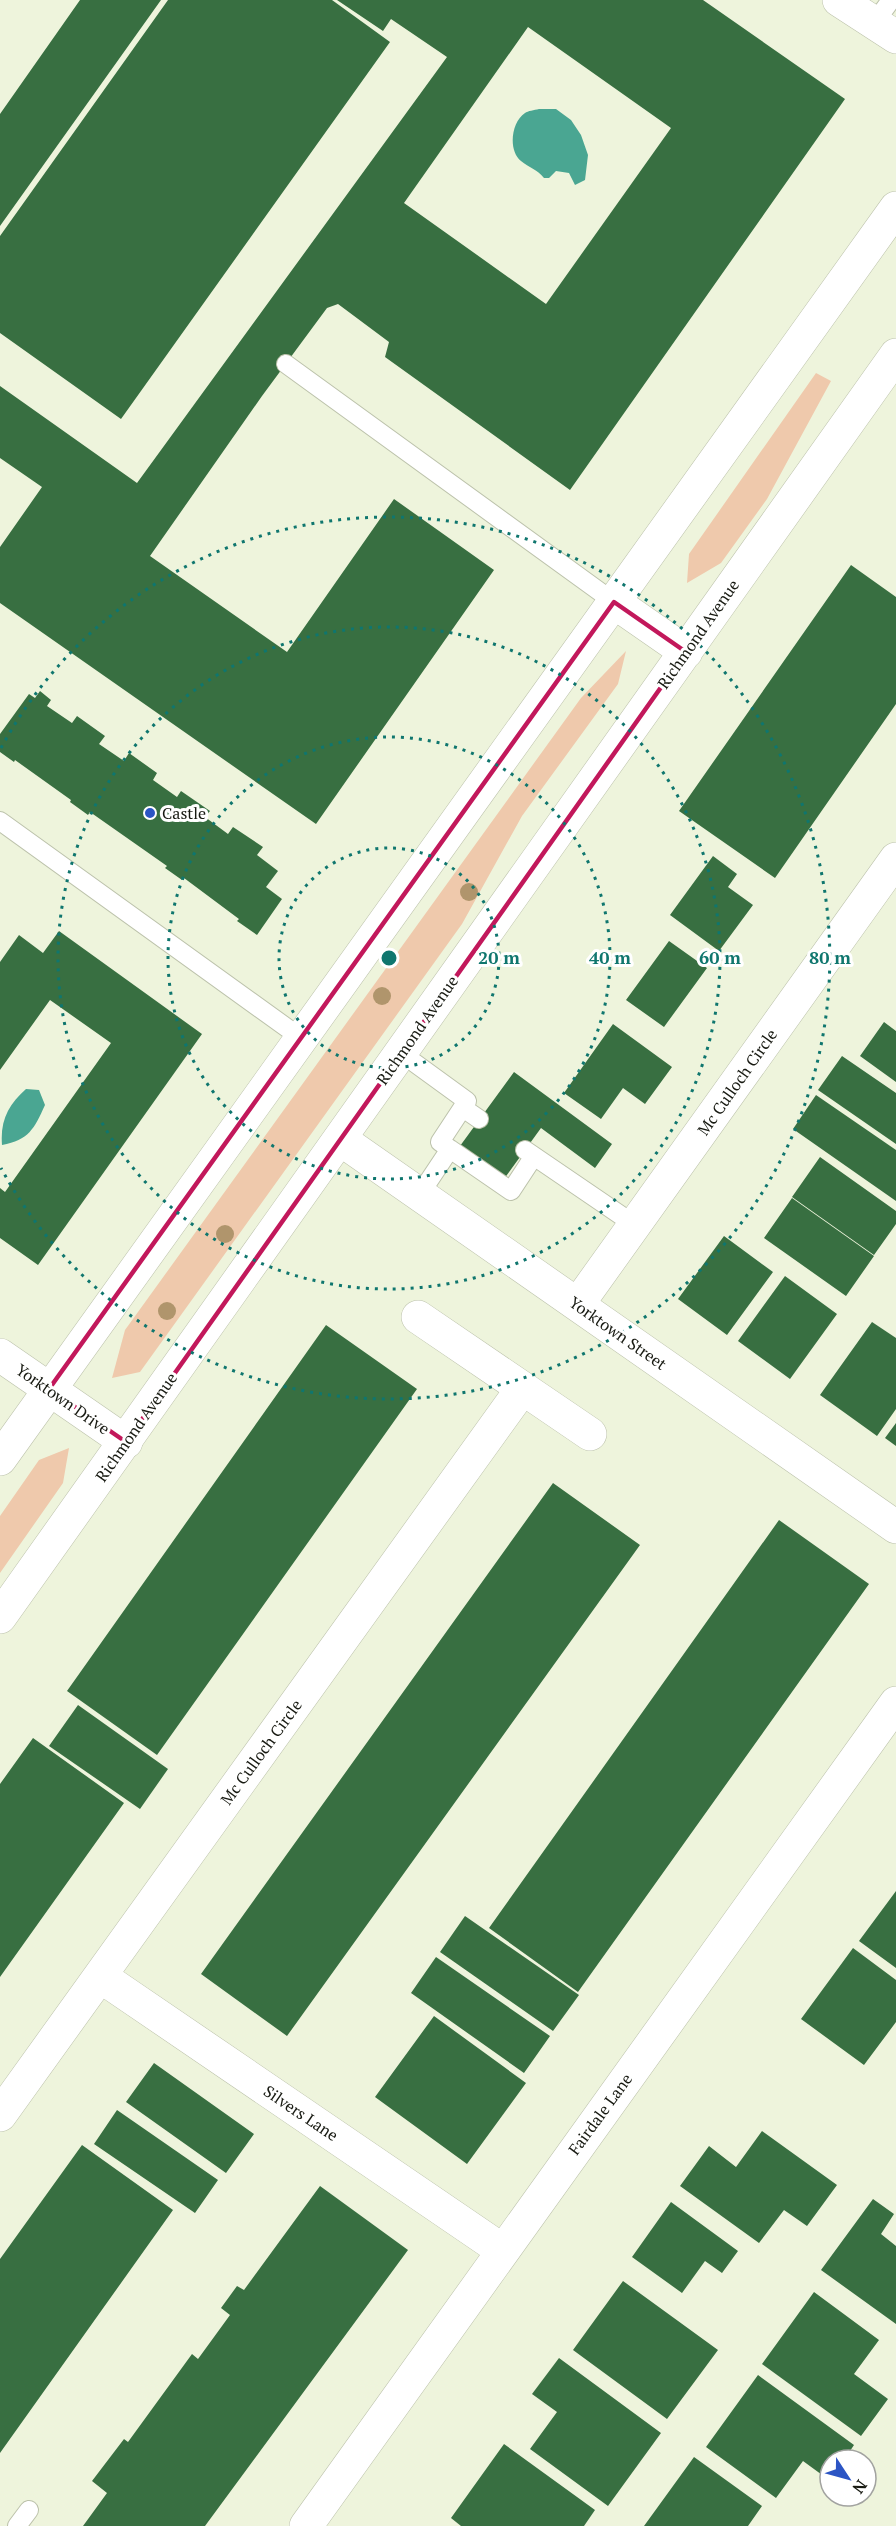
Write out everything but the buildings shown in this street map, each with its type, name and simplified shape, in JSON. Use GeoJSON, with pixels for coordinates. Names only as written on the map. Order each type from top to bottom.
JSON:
{"type":"FeatureCollection","features":[{"type":"Feature","properties":{"kind":"street"},"geometry":{"type":"LineString","coordinates":[[839,0],[887,20]]}},
{"type":"Feature","properties":{"kind":"street"},"geometry":{"type":"LineString","coordinates":[[0,1459],[896,208]]}},
{"type":"Feature","properties":{"kind":"street","name":"Richmond Avenue"},"geometry":{"type":"LineString","coordinates":[[0,1617],[896,355]]}},
{"type":"Feature","properties":{"kind":"street"},"geometry":{"type":"LineString","coordinates":[[614,602],[686,652]]}},
{"type":"Feature","properties":{"kind":"street","name":"Mc Culloch Circle"},"geometry":{"type":"LineString","coordinates":[[578,1304],[896,859]]}},
{"type":"Feature","properties":{"kind":"street","name":"Yorktown Street"},"geometry":{"type":"LineString","coordinates":[[340,1139],[896,1527]]}},
{"type":"Feature","properties":{"kind":"street"},"geometry":{"type":"LineString","coordinates":[[418,1317],[590,1434]]}},
{"type":"Feature","properties":{"kind":"street","name":"Yorktown Drive"},"geometry":{"type":"LineString","coordinates":[[0,1355],[126,1442]]}},
{"type":"Feature","properties":{"kind":"street","name":"Mc Culloch Circle"},"geometry":{"type":"LineString","coordinates":[[0,2115],[522,1389]]}},
{"type":"Feature","properties":{"kind":"street","name":"Fairdale Lane"},"geometry":{"type":"LineString","coordinates":[[306,2526],[896,1703]]}},
{"type":"Feature","properties":{"kind":"street","name":"Silvers Lane"},"geometry":{"type":"LineString","coordinates":[[100,1976],[502,2250]]}},
{"type":"Feature","properties":{"kind":"lane"},"geometry":{"type":"LineString","coordinates":[[286,364],[614,602]]}},
{"type":"Feature","properties":{"kind":"lane"},"geometry":{"type":"LineString","coordinates":[[0,821],[301,1038]]}},
{"type":"Feature","properties":{"kind":"lane"},"geometry":{"type":"LineString","coordinates":[[401,1053],[467,1101],[440,1142],[511,1191],[530,1153],[635,1225]]}},
{"type":"Feature","properties":{"kind":"lane"},"geometry":{"type":"LineString","coordinates":[[463,1108],[479,1119]]}},
{"type":"Feature","properties":{"kind":"lane"},"geometry":{"type":"LineString","coordinates":[[420,1194],[450,1149]]}},
{"type":"Feature","properties":{"kind":"lane"},"geometry":{"type":"LineString","coordinates":[[17,2526],[29,2510]]}},
{"type":"Feature","properties":{"kind":"highlighted area"},"geometry":{"type":"Polygon","coordinates":[[[614,602],[686,652],[126,1442],[49,1389],[614,602]]]}},
{"type":"Feature","properties":{"kind":"shaded area"},"geometry":{"type":"Polygon","coordinates":[[[816,373],[831,381],[767,499],[721,563],[687,583],[689,554],[816,373]]]}},
{"type":"Feature","properties":{"kind":"shaded area"},"geometry":{"type":"Polygon","coordinates":[[[626,651],[618,684],[522,816],[462,924],[140,1372],[112,1378],[125,1330],[581,698],[626,651]]]}},
{"type":"Feature","properties":{"kind":"shaded area"},"geometry":{"type":"Polygon","coordinates":[[[69,1448],[63,1483],[0,1573],[0,1516],[39,1460],[69,1448]]]}},
{"type":"Feature","properties":{"kind":"water"},"geometry":{"type":"Polygon","coordinates":[[[539,109],[556,109],[571,120],[581,135],[588,155],[585,180],[575,185],[569,173],[556,171],[549,178],[544,178],[517,156],[514,151],[513,137],[517,123],[525,113],[539,109]]]}},
{"type":"Feature","properties":{"kind":"water"},"geometry":{"type":"Polygon","coordinates":[[[26,1089],[39,1090],[45,1105],[30,1132],[19,1140],[2,1145],[4,1120],[7,1113],[26,1089]]]}},
{"type":"Feature","properties":{"kind":"place","name":"Castle"},"geometry":{"type":"Point","coordinates":[150,813]}}]}
